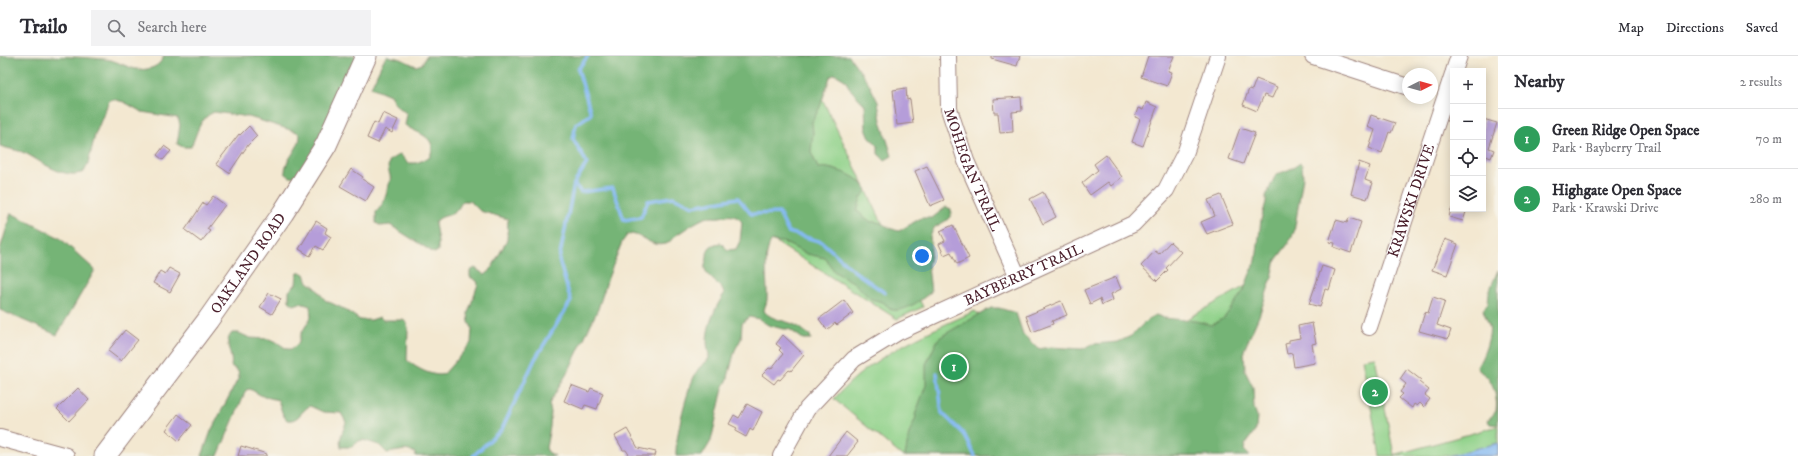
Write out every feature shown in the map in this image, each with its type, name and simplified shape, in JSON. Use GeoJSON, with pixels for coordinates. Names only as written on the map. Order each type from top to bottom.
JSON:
{"type":"FeatureCollection","features":[{"type":"Feature","properties":{"kind":"main road","name":"OAKLAND ROAD"},"geometry":{"type":"LineString","coordinates":[[105,456],[208,320],[286,208],[326,145],[366,56]]}},
{"type":"Feature","properties":{"kind":"street","name":"MOHEGAN TRAIL"},"geometry":{"type":"LineString","coordinates":[[948,56],[948,109],[966,161],[1018,277]]}},
{"type":"Feature","properties":{"kind":"street","name":"BAYBERRY TRAIL"},"geometry":{"type":"LineString","coordinates":[[781,456],[807,409],[854,358],[898,332],[1133,224],[1166,190],[1186,151],[1218,56]]}},
{"type":"Feature","properties":{"kind":"street"},"geometry":{"type":"LineString","coordinates":[[1313,56],[1402,85]]}},
{"type":"Feature","properties":{"kind":"street"},"geometry":{"type":"LineString","coordinates":[[1455,68],[1459,56]]}},
{"type":"Feature","properties":{"kind":"street","name":"KRAWSKI DRIVE"},"geometry":{"type":"LineString","coordinates":[[1438,96],[1450,78]]}},
{"type":"Feature","properties":{"kind":"street","name":"KRAWSKI DRIVE"},"geometry":{"type":"LineString","coordinates":[[1369,327],[1436,104]]}},
{"type":"Feature","properties":{"kind":"street"},"geometry":{"type":"LineString","coordinates":[[0,438],[66,456]]}},
{"type":"Feature","properties":{"kind":"green space"},"geometry":{"type":"Polygon","coordinates":[[[0,56],[104,59],[136,69],[149,69],[160,63],[164,56],[358,56],[324,140],[294,177],[290,177],[285,173],[285,168],[298,145],[300,135],[297,132],[249,117],[214,112],[202,122],[191,147],[183,147],[177,144],[180,125],[178,118],[142,112],[124,102],[112,99],[109,101],[95,135],[88,164],[84,172],[69,174],[54,169],[27,154],[0,146],[0,56]]]}},
{"type":"Feature","properties":{"kind":"green space"},"geometry":{"type":"Polygon","coordinates":[[[387,56],[401,59],[416,66],[422,64],[426,56],[849,56],[868,82],[878,102],[881,121],[892,156],[885,160],[878,154],[878,146],[870,137],[866,129],[865,105],[850,89],[845,80],[835,74],[830,77],[820,107],[812,122],[813,133],[811,152],[818,168],[833,169],[845,173],[864,185],[867,190],[861,198],[857,211],[871,222],[878,222],[899,231],[921,218],[932,218],[946,207],[951,209],[948,219],[934,228],[930,236],[931,250],[928,266],[931,292],[918,302],[908,307],[892,310],[883,302],[871,299],[853,282],[835,272],[825,258],[807,254],[783,242],[772,241],[769,246],[766,261],[767,302],[764,311],[775,319],[799,327],[810,335],[811,339],[803,339],[789,329],[768,325],[759,319],[749,317],[742,323],[741,339],[735,350],[727,381],[723,388],[711,441],[702,456],[676,456],[677,437],[689,389],[697,371],[709,358],[707,342],[708,329],[724,294],[721,287],[709,276],[705,269],[707,253],[709,248],[713,245],[721,243],[728,250],[736,249],[740,241],[742,222],[740,219],[732,216],[707,217],[675,236],[670,242],[660,245],[633,234],[628,234],[622,242],[598,309],[569,370],[549,404],[551,412],[550,427],[546,448],[548,452],[555,456],[416,456],[414,452],[405,450],[387,453],[379,445],[363,440],[359,441],[352,447],[341,447],[341,438],[346,422],[341,413],[323,412],[310,406],[297,418],[287,420],[283,415],[278,400],[262,396],[250,389],[246,390],[218,456],[202,456],[211,431],[239,377],[238,371],[231,366],[228,345],[229,337],[232,333],[239,333],[250,338],[269,339],[287,349],[291,349],[298,344],[301,334],[311,317],[310,306],[300,303],[294,305],[289,301],[289,291],[296,284],[297,274],[300,272],[305,274],[308,282],[315,287],[325,300],[344,309],[360,320],[371,320],[380,317],[383,320],[403,320],[407,323],[407,360],[414,366],[424,371],[440,375],[444,374],[471,343],[472,328],[469,322],[468,313],[478,284],[477,281],[470,277],[470,271],[475,268],[485,275],[490,271],[507,240],[508,219],[480,211],[470,201],[463,201],[455,212],[442,217],[435,223],[438,251],[434,253],[390,225],[381,226],[376,223],[376,212],[383,202],[390,181],[388,167],[390,160],[400,154],[408,163],[416,163],[429,158],[432,151],[432,145],[425,136],[405,125],[407,114],[395,104],[390,95],[371,87],[383,61],[387,56]]]}},
{"type":"Feature","properties":{"kind":"green space"},"geometry":{"type":"Polygon","coordinates":[[[814,82],[923,307],[897,319],[763,234],[814,82]]]}},
{"type":"Feature","properties":{"kind":"green space"},"geometry":{"type":"Polygon","coordinates":[[[1300,163],[1302,165],[1303,177],[1294,232],[1288,244],[1276,260],[1259,316],[1244,350],[1245,371],[1253,387],[1254,408],[1257,416],[1256,429],[1245,445],[1244,450],[1250,456],[905,456],[909,434],[926,385],[926,364],[938,339],[991,308],[999,308],[1016,313],[1023,334],[1038,349],[1051,347],[1082,349],[1093,344],[1118,342],[1131,336],[1147,320],[1156,315],[1164,318],[1195,321],[1212,325],[1224,318],[1244,290],[1256,261],[1261,220],[1266,202],[1266,196],[1276,174],[1289,170],[1300,163]]]}},
{"type":"Feature","properties":{"kind":"green space"},"geometry":{"type":"Polygon","coordinates":[[[11,213],[60,238],[95,270],[57,335],[0,310],[0,250],[11,213]]]}},
{"type":"Feature","properties":{"kind":"green space"},"geometry":{"type":"Polygon","coordinates":[[[1498,270],[1498,425],[1490,424],[1488,421],[1496,411],[1494,389],[1490,381],[1477,366],[1484,352],[1490,329],[1483,310],[1488,303],[1489,292],[1498,270]]]}},
{"type":"Feature","properties":{"kind":"green space"},"geometry":{"type":"Polygon","coordinates":[[[1258,279],[1204,456],[902,456],[834,399],[865,370],[882,358],[918,337],[975,311],[1062,389],[1258,279]]]}},
{"type":"Feature","properties":{"kind":"green space"},"geometry":{"type":"Polygon","coordinates":[[[1375,357],[1394,455],[1498,426],[1498,456],[1380,456],[1362,359],[1375,357]]]}},
{"type":"Feature","properties":{"kind":"water"},"geometry":{"type":"Polygon","coordinates":[[[1498,443],[1498,456],[1447,456],[1451,455],[1498,443]]]}},
{"type":"Feature","properties":{"kind":"building"},"geometry":{"type":"Polygon","coordinates":[[[992,56],[1020,56],[1017,66],[992,59],[992,56]]]}},
{"type":"Feature","properties":{"kind":"building"},"geometry":{"type":"Polygon","coordinates":[[[1148,56],[1174,56],[1168,71],[1172,72],[1167,86],[1141,77],[1148,56]]]}},
{"type":"Feature","properties":{"kind":"building"},"geometry":{"type":"Polygon","coordinates":[[[1256,79],[1277,87],[1272,98],[1264,95],[1257,111],[1243,105],[1249,89],[1252,90],[1256,79]]]}},
{"type":"Feature","properties":{"kind":"building"},"geometry":{"type":"Polygon","coordinates":[[[906,88],[907,100],[910,99],[913,123],[897,125],[893,90],[906,88]]]}},
{"type":"Feature","properties":{"kind":"building"},"geometry":{"type":"Polygon","coordinates":[[[1021,97],[1022,111],[1012,112],[1013,132],[1000,133],[998,113],[994,113],[993,99],[1021,97]]]}},
{"type":"Feature","properties":{"kind":"building"},"geometry":{"type":"Polygon","coordinates":[[[1146,102],[1157,107],[1143,146],[1132,142],[1140,119],[1135,117],[1138,108],[1143,110],[1146,102]]]}},
{"type":"Feature","properties":{"kind":"building"},"geometry":{"type":"Polygon","coordinates":[[[383,113],[398,120],[392,133],[385,129],[378,143],[367,138],[374,122],[378,124],[383,113]]]}},
{"type":"Feature","properties":{"kind":"building"},"geometry":{"type":"Polygon","coordinates":[[[1371,115],[1395,123],[1391,133],[1389,132],[1382,153],[1369,148],[1375,130],[1367,127],[1371,115]]]}},
{"type":"Feature","properties":{"kind":"building"},"geometry":{"type":"Polygon","coordinates":[[[1486,120],[1497,123],[1489,148],[1494,150],[1491,158],[1486,156],[1486,120]]]}},
{"type":"Feature","properties":{"kind":"building"},"geometry":{"type":"Polygon","coordinates":[[[249,126],[257,136],[248,145],[229,173],[216,164],[239,134],[240,135],[249,126]]]}},
{"type":"Feature","properties":{"kind":"building"},"geometry":{"type":"Polygon","coordinates":[[[1240,128],[1255,133],[1243,164],[1229,159],[1240,128]]]}},
{"type":"Feature","properties":{"kind":"building"},"geometry":{"type":"Polygon","coordinates":[[[164,146],[171,151],[163,160],[157,155],[164,146]]]}},
{"type":"Feature","properties":{"kind":"building"},"geometry":{"type":"Polygon","coordinates":[[[1106,155],[1122,177],[1111,186],[1108,182],[1090,195],[1082,183],[1098,170],[1094,164],[1106,155]]]}},
{"type":"Feature","properties":{"kind":"building"},"geometry":{"type":"Polygon","coordinates":[[[1359,162],[1370,166],[1365,180],[1373,183],[1367,199],[1351,194],[1359,162]]]}},
{"type":"Feature","properties":{"kind":"building"},"geometry":{"type":"Polygon","coordinates":[[[927,166],[944,200],[930,206],[915,171],[927,166]]]}},
{"type":"Feature","properties":{"kind":"building"},"geometry":{"type":"Polygon","coordinates":[[[351,169],[374,187],[366,201],[340,186],[351,169]]]}},
{"type":"Feature","properties":{"kind":"building"},"geometry":{"type":"Polygon","coordinates":[[[1043,192],[1056,217],[1043,224],[1030,199],[1043,192]]]}},
{"type":"Feature","properties":{"kind":"building"},"geometry":{"type":"Polygon","coordinates":[[[1221,195],[1233,224],[1207,234],[1201,222],[1215,216],[1208,200],[1221,195]]]}},
{"type":"Feature","properties":{"kind":"building"},"geometry":{"type":"Polygon","coordinates":[[[213,196],[225,205],[207,229],[210,231],[201,242],[185,230],[203,203],[206,205],[213,196]]]}},
{"type":"Feature","properties":{"kind":"building"},"geometry":{"type":"Polygon","coordinates":[[[1450,212],[1466,212],[1463,221],[1449,217],[1450,212]]]}},
{"type":"Feature","properties":{"kind":"building"},"geometry":{"type":"Polygon","coordinates":[[[1349,218],[1361,222],[1351,253],[1334,247],[1335,243],[1329,242],[1336,220],[1347,223],[1349,218]]]}},
{"type":"Feature","properties":{"kind":"building"},"geometry":{"type":"Polygon","coordinates":[[[316,221],[327,228],[325,233],[331,237],[323,250],[316,246],[310,256],[299,249],[316,221]]]}},
{"type":"Feature","properties":{"kind":"building"},"geometry":{"type":"Polygon","coordinates":[[[953,225],[969,258],[957,264],[951,252],[944,255],[939,244],[945,241],[940,231],[953,225]]]}},
{"type":"Feature","properties":{"kind":"building"},"geometry":{"type":"Polygon","coordinates":[[[1445,239],[1458,244],[1447,275],[1432,270],[1445,239]]]}},
{"type":"Feature","properties":{"kind":"building"},"geometry":{"type":"Polygon","coordinates":[[[1170,242],[1181,252],[1166,268],[1168,270],[1157,281],[1141,266],[1155,251],[1159,254],[1170,242]]]}},
{"type":"Feature","properties":{"kind":"building"},"geometry":{"type":"Polygon","coordinates":[[[1322,266],[1335,270],[1329,290],[1325,289],[1320,307],[1309,304],[1322,266]]]}},
{"type":"Feature","properties":{"kind":"building"},"geometry":{"type":"Polygon","coordinates":[[[169,268],[180,274],[170,292],[153,283],[160,271],[165,274],[169,268]]]}},
{"type":"Feature","properties":{"kind":"building"},"geometry":{"type":"Polygon","coordinates":[[[1116,277],[1121,289],[1111,294],[1113,300],[1102,305],[1100,299],[1090,304],[1084,290],[1116,277]]]}},
{"type":"Feature","properties":{"kind":"building"},"geometry":{"type":"Polygon","coordinates":[[[269,293],[281,299],[272,314],[260,307],[269,293]]]}},
{"type":"Feature","properties":{"kind":"building"},"geometry":{"type":"Polygon","coordinates":[[[1433,297],[1445,301],[1437,325],[1451,330],[1448,339],[1419,331],[1425,312],[1428,313],[1433,297]]]}},
{"type":"Feature","properties":{"kind":"building"},"geometry":{"type":"Polygon","coordinates":[[[844,300],[853,313],[837,325],[835,323],[827,330],[819,319],[844,300]]]}},
{"type":"Feature","properties":{"kind":"building"},"geometry":{"type":"Polygon","coordinates":[[[1061,301],[1067,315],[1052,321],[1053,324],[1032,332],[1026,316],[1061,301]]]}},
{"type":"Feature","properties":{"kind":"building"},"geometry":{"type":"Polygon","coordinates":[[[1312,323],[1316,343],[1312,344],[1315,363],[1294,367],[1292,353],[1287,354],[1285,344],[1289,343],[1289,340],[1300,338],[1298,326],[1312,323]]]}},
{"type":"Feature","properties":{"kind":"building"},"geometry":{"type":"Polygon","coordinates":[[[125,330],[138,340],[121,361],[108,351],[125,330]]]}},
{"type":"Feature","properties":{"kind":"building"},"geometry":{"type":"Polygon","coordinates":[[[783,335],[804,355],[791,371],[789,370],[774,384],[762,375],[769,368],[771,369],[783,354],[779,350],[781,348],[776,344],[783,335]]]}},
{"type":"Feature","properties":{"kind":"building"},"geometry":{"type":"Polygon","coordinates":[[[1407,369],[1421,380],[1419,382],[1429,390],[1425,395],[1430,399],[1424,407],[1420,403],[1417,406],[1414,404],[1412,408],[1399,398],[1403,394],[1400,392],[1406,384],[1400,379],[1407,369]]]}},
{"type":"Feature","properties":{"kind":"building"},"geometry":{"type":"Polygon","coordinates":[[[571,385],[589,392],[591,388],[603,393],[597,409],[585,405],[583,409],[564,401],[571,385]]]}},
{"type":"Feature","properties":{"kind":"building"},"geometry":{"type":"Polygon","coordinates":[[[78,388],[89,400],[69,421],[57,409],[78,388]]]}},
{"type":"Feature","properties":{"kind":"building"},"geometry":{"type":"Polygon","coordinates":[[[747,404],[762,412],[753,431],[750,429],[746,437],[735,431],[737,428],[729,424],[734,415],[739,418],[747,404]]]}},
{"type":"Feature","properties":{"kind":"building"},"geometry":{"type":"Polygon","coordinates":[[[178,414],[192,425],[179,441],[166,430],[178,414]]]}},
{"type":"Feature","properties":{"kind":"building"},"geometry":{"type":"Polygon","coordinates":[[[627,429],[638,448],[656,452],[655,456],[630,456],[626,450],[623,450],[615,436],[627,429]]]}},
{"type":"Feature","properties":{"kind":"building"},"geometry":{"type":"Polygon","coordinates":[[[846,432],[858,442],[847,456],[828,456],[846,432]]]}},
{"type":"Feature","properties":{"kind":"building"},"geometry":{"type":"Polygon","coordinates":[[[241,446],[267,454],[266,456],[238,456],[241,446]]]}},
{"type":"Feature","properties":{"kind":"waterway"},"geometry":{"type":"LineString","coordinates":[[588,56],[578,69],[591,114],[576,124],[573,139],[587,163],[574,184],[581,192],[613,188],[624,220],[641,217],[648,201],[673,197],[693,206],[738,198],[751,214],[779,213],[788,232],[822,242],[854,271],[885,293]]}},
{"type":"Feature","properties":{"kind":"waterway"},"geometry":{"type":"LineString","coordinates":[[473,456],[502,429],[535,359],[571,301],[559,260],[574,184]]}},
{"type":"Feature","properties":{"kind":"waterway"},"geometry":{"type":"LineString","coordinates":[[937,373],[942,413],[964,434],[975,456]]}},
{"type":"Feature","properties":{"kind":"place","name":"Green Ridge Open Space"},"geometry":{"type":"Point","coordinates":[954,367]}},
{"type":"Feature","properties":{"kind":"place","name":"Highgate Open Space"},"geometry":{"type":"Point","coordinates":[1375,392]}}]}
